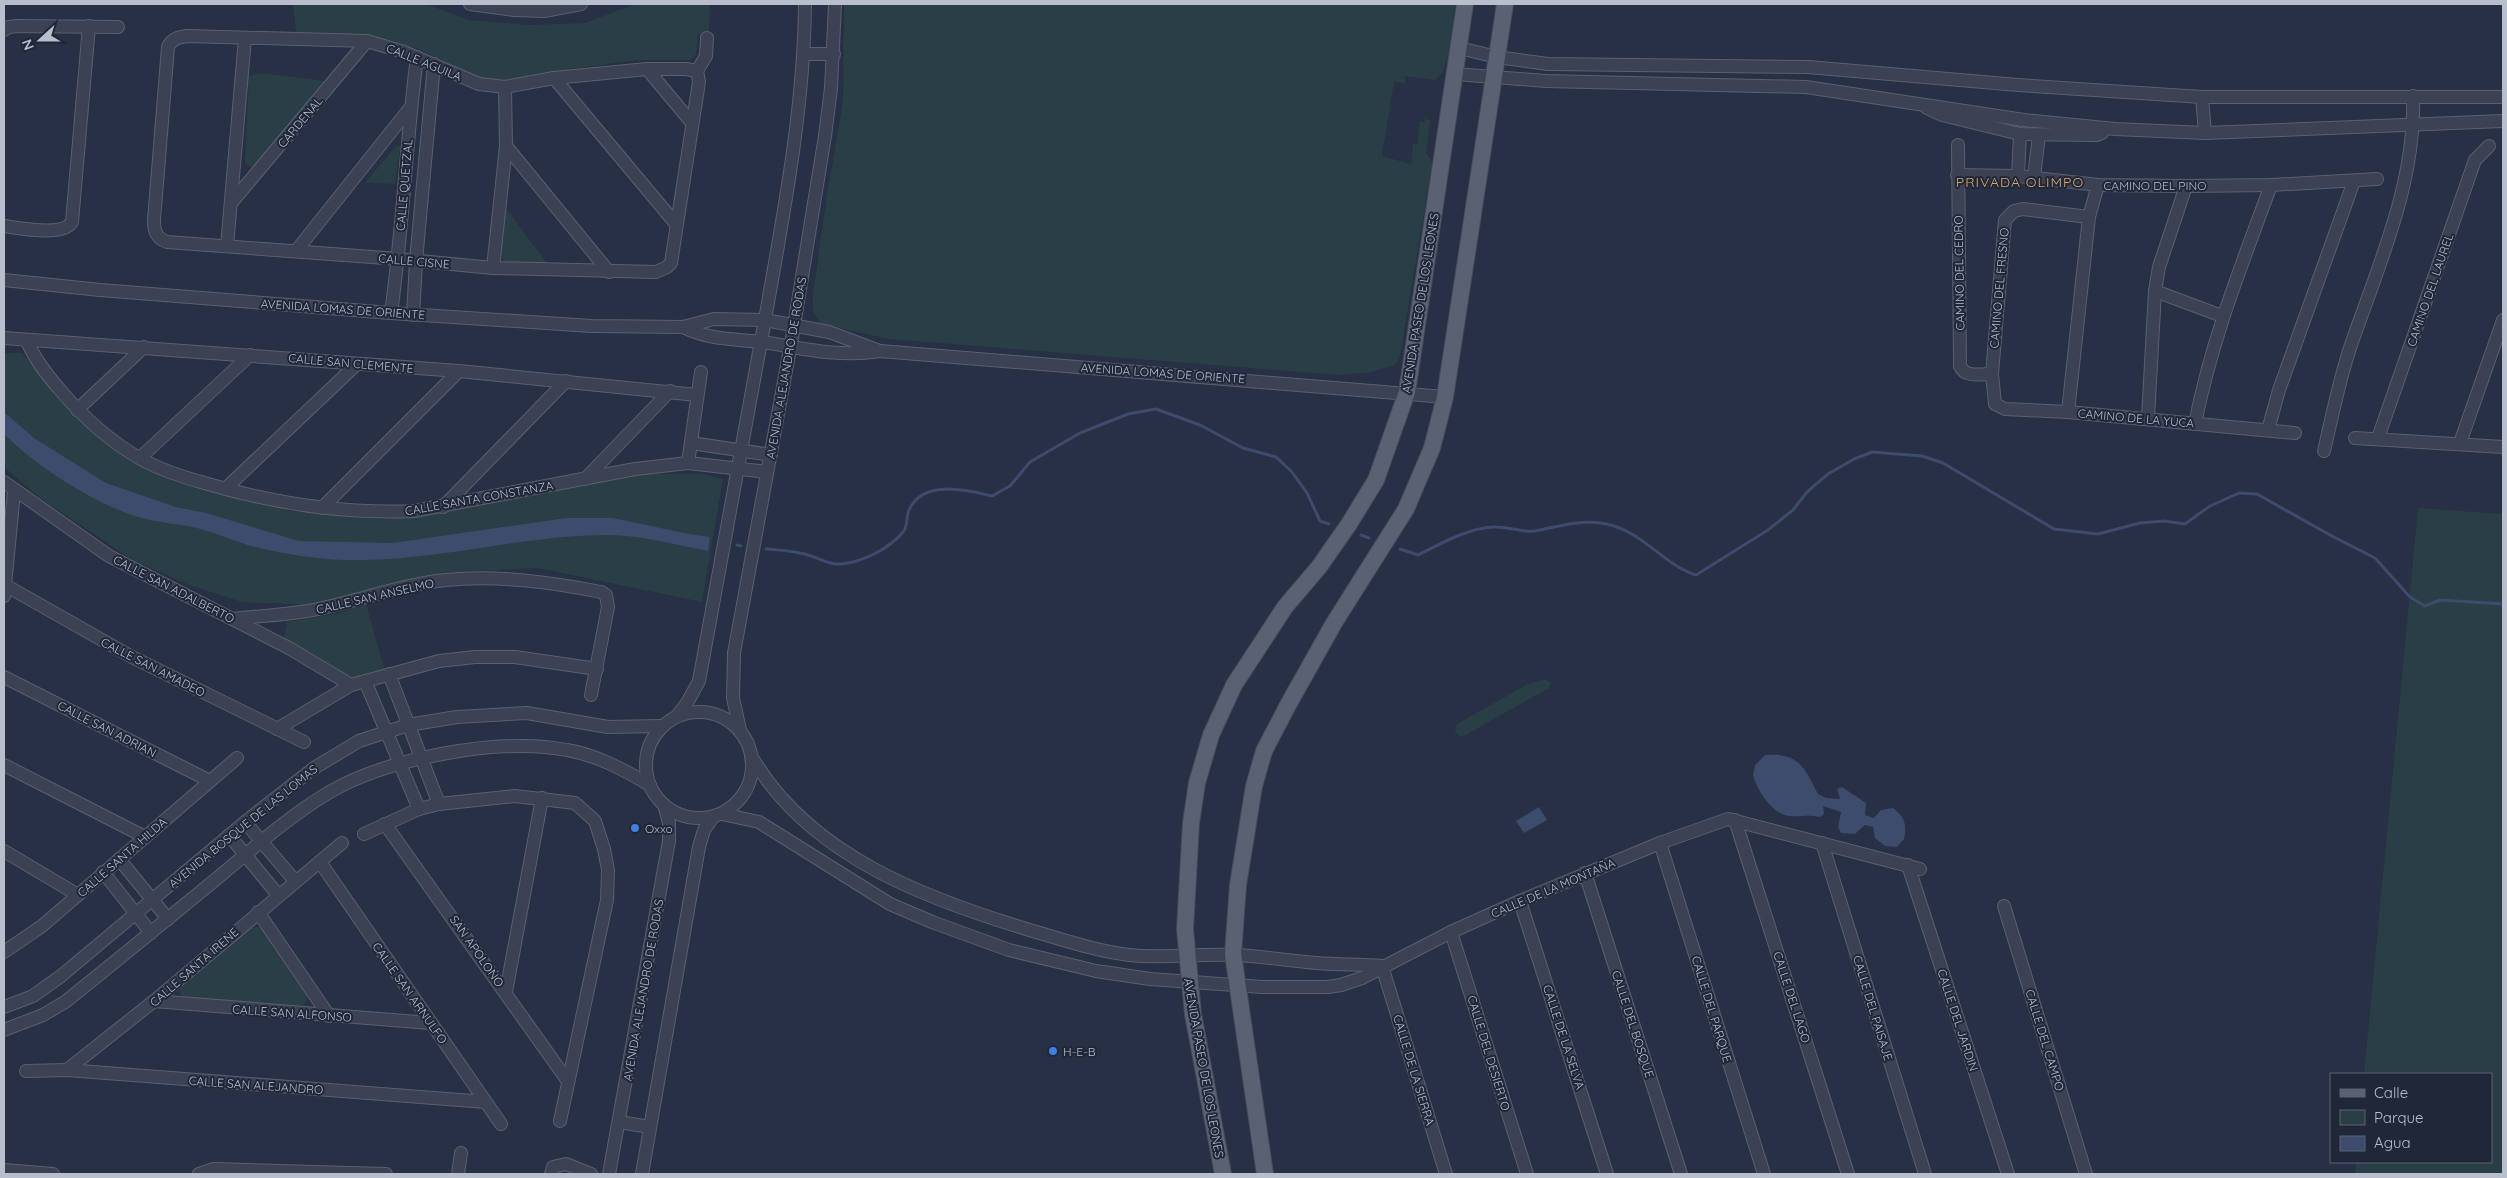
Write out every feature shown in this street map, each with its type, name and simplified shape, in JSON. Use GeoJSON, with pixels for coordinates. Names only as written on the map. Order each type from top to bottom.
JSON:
{"type":"FeatureCollection","features":[{"type":"Feature","properties":{"kind":"main road","name":"AVENIDA PASEO DE LOS LEONES"},"geometry":{"type":"LineString","coordinates":[[1223,1174],[1188,983],[1185,929],[1191,824],[1197,783],[1211,735],[1234,685],[1285,607],[1324,560],[1376,480],[1408,392],[1465,4]]}},
{"type":"Feature","properties":{"kind":"main road"},"geometry":{"type":"LineString","coordinates":[[1265,1174],[1233,954],[1242,865],[1254,786],[1264,751],[1334,623],[1406,510],[1432,448],[1445,397],[1505,4]]}},
{"type":"Feature","properties":{"kind":"street"},"geometry":{"type":"LineString","coordinates":[[469,4],[514,10],[581,4]]}},
{"type":"Feature","properties":{"kind":"street"},"geometry":{"type":"LineString","coordinates":[[717,815],[687,817],[664,805],[650,785],[646,758],[652,741],[662,726],[677,716],[688,703],[699,681],[790,178],[805,54],[806,4]]}},
{"type":"Feature","properties":{"kind":"street","name":"AVENIDA ALEJANDRO DE RODAS"},"geometry":{"type":"LineString","coordinates":[[740,730],[733,698],[734,653],[790,348],[825,136],[834,54],[835,4]]}},
{"type":"Feature","properties":{"kind":"street"},"geometry":{"type":"LineString","coordinates":[[4,30],[17,26],[118,27]]}},
{"type":"Feature","properties":{"kind":"street"},"geometry":{"type":"LineString","coordinates":[[4,226],[40,230],[62,229],[70,226],[74,216],[89,26]]}},
{"type":"Feature","properties":{"kind":"street","name":"CALLE AGUILA"},"geometry":{"type":"LineString","coordinates":[[170,42],[188,36],[367,42],[417,57],[455,76],[479,84],[505,87],[554,78],[647,69],[686,68],[697,71]]}},
{"type":"Feature","properties":{"kind":"street"},"geometry":{"type":"LineString","coordinates":[[227,246],[245,38]]}},
{"type":"Feature","properties":{"kind":"street"},"geometry":{"type":"LineString","coordinates":[[697,71],[706,56],[707,38]]}},
{"type":"Feature","properties":{"kind":"street","name":"CALLE CISNE"},"geometry":{"type":"LineString","coordinates":[[170,42],[154,229],[157,236],[167,242],[493,268],[656,272],[668,267],[671,263],[699,82],[697,71]]}},
{"type":"Feature","properties":{"kind":"street","name":"CARDENAL"},"geometry":{"type":"LineString","coordinates":[[232,202],[367,42]]}},
{"type":"Feature","properties":{"kind":"street"},"geometry":{"type":"LineString","coordinates":[[1459,48],[1497,57],[1548,64],[1808,67],[2018,85],[2202,96],[2503,96]]}},
{"type":"Feature","properties":{"kind":"street"},"geometry":{"type":"LineString","coordinates":[[805,54],[834,54]]}},
{"type":"Feature","properties":{"kind":"street","name":"CALLE QUETZAL"},"geometry":{"type":"LineString","coordinates":[[391,314],[399,259],[410,108],[417,57]]}},
{"type":"Feature","properties":{"kind":"street","name":"CALLE QUETZAL"},"geometry":{"type":"LineString","coordinates":[[413,315],[416,261],[434,64]]}},
{"type":"Feature","properties":{"kind":"street"},"geometry":{"type":"LineString","coordinates":[[1546,80],[1548,64]]}},
{"type":"Feature","properties":{"kind":"street"},"geometry":{"type":"LineString","coordinates":[[1806,88],[1808,67]]}},
{"type":"Feature","properties":{"kind":"street"},"geometry":{"type":"LineString","coordinates":[[647,69],[692,123]]}},
{"type":"Feature","properties":{"kind":"street"},"geometry":{"type":"LineString","coordinates":[[1455,74],[1494,78],[1806,88],[1924,103],[2024,120],[2115,129],[2205,133],[2414,123],[2503,121]]}},
{"type":"Feature","properties":{"kind":"street"},"geometry":{"type":"LineString","coordinates":[[554,78],[676,224]]}},
{"type":"Feature","properties":{"kind":"street"},"geometry":{"type":"LineString","coordinates":[[493,268],[506,146],[505,87]]}},
{"type":"Feature","properties":{"kind":"street"},"geometry":{"type":"LineString","coordinates":[[2202,96],[2205,133]]}},
{"type":"Feature","properties":{"kind":"street"},"geometry":{"type":"LineString","coordinates":[[2324,450],[2349,350],[2397,216],[2414,123],[2413,96]]}},
{"type":"Feature","properties":{"kind":"street"},"geometry":{"type":"LineString","coordinates":[[1924,103],[1928,109],[1942,115],[2020,134],[2097,135],[2115,129]]}},
{"type":"Feature","properties":{"kind":"street"},"geometry":{"type":"LineString","coordinates":[[296,251],[410,108]]}},
{"type":"Feature","properties":{"kind":"street"},"geometry":{"type":"LineString","coordinates":[[2018,176],[2020,134]]}},
{"type":"Feature","properties":{"kind":"street"},"geometry":{"type":"LineString","coordinates":[[2034,177],[2038,135]]}},
{"type":"Feature","properties":{"kind":"street","name":"CAMINO DEL CEDRO"},"geometry":{"type":"LineString","coordinates":[[1958,145],[1960,366],[1961,370],[1968,374],[1992,374]]}},
{"type":"Feature","properties":{"kind":"street"},"geometry":{"type":"LineString","coordinates":[[506,146],[609,272]]}},
{"type":"Feature","properties":{"kind":"street","name":"CAMINO DEL LAUREL"},"geometry":{"type":"LineString","coordinates":[[2378,438],[2475,160],[2489,146]]}},
{"type":"Feature","properties":{"kind":"street","name":"CAMINO DEL PINO"},"geometry":{"type":"LineString","coordinates":[[1957,175],[2034,177],[2098,185],[2186,186],[2354,182],[2377,179]]}},
{"type":"Feature","properties":{"kind":"street"},"geometry":{"type":"LineString","coordinates":[[2268,430],[2279,390],[2354,182]]}},
{"type":"Feature","properties":{"kind":"street"},"geometry":{"type":"LineString","coordinates":[[2068,412],[2090,216],[2098,185]]}},
{"type":"Feature","properties":{"kind":"street"},"geometry":{"type":"LineString","coordinates":[[2195,424],[2205,372],[2222,316],[2270,185]]}},
{"type":"Feature","properties":{"kind":"street"},"geometry":{"type":"LineString","coordinates":[[2148,418],[2155,291],[2159,267],[2186,186]]}},
{"type":"Feature","properties":{"kind":"street","name":"CAMINO DEL FRESNO"},"geometry":{"type":"LineString","coordinates":[[2005,409],[1995,404],[1992,374],[2005,220],[2014,211],[2023,209],[2090,216]]}},
{"type":"Feature","properties":{"kind":"street","name":"AVENIDA LOMAS DE ORIENTE"},"geometry":{"type":"LineString","coordinates":[[4,280],[110,291],[391,314],[592,326],[683,328],[714,320],[765,320],[845,337],[880,351]]}},
{"type":"Feature","properties":{"kind":"street"},"geometry":{"type":"LineString","coordinates":[[2155,291],[2222,316]]}},
{"type":"Feature","properties":{"kind":"street"},"geometry":{"type":"LineString","coordinates":[[2460,443],[2501,341],[2503,320]]}},
{"type":"Feature","properties":{"kind":"street","name":"AVENIDA LOMAS DE ORIENTE"},"geometry":{"type":"LineString","coordinates":[[683,328],[708,337],[761,342],[790,348],[846,355],[880,351],[1408,392],[1445,397]]}},
{"type":"Feature","properties":{"kind":"street","name":"CALLE SAN CLEMENTE"},"geometry":{"type":"LineString","coordinates":[[4,338],[459,371],[697,395]]}},
{"type":"Feature","properties":{"kind":"street","name":"CALLE SANTA CONSTANZA"},"geometry":{"type":"LineString","coordinates":[[27,341],[41,367],[76,410],[140,458],[164,470],[260,499],[322,508],[387,512],[442,507],[634,469],[688,463],[767,472]]}},
{"type":"Feature","properties":{"kind":"street"},"geometry":{"type":"LineString","coordinates":[[76,410],[144,347]]}},
{"type":"Feature","properties":{"kind":"street"},"geometry":{"type":"LineString","coordinates":[[140,458],[250,355]]}},
{"type":"Feature","properties":{"kind":"street"},"geometry":{"type":"LineString","coordinates":[[225,489],[357,364]]}},
{"type":"Feature","properties":{"kind":"street"},"geometry":{"type":"LineString","coordinates":[[322,508],[459,371]]}},
{"type":"Feature","properties":{"kind":"street"},"geometry":{"type":"LineString","coordinates":[[688,463],[701,372]]}},
{"type":"Feature","properties":{"kind":"street"},"geometry":{"type":"LineString","coordinates":[[442,507],[566,381]]}},
{"type":"Feature","properties":{"kind":"street"},"geometry":{"type":"LineString","coordinates":[[585,479],[670,391]]}},
{"type":"Feature","properties":{"kind":"street","name":"CAMINO DE LA YUCA"},"geometry":{"type":"LineString","coordinates":[[2005,409],[2148,418],[2295,433]]}},
{"type":"Feature","properties":{"kind":"street"},"geometry":{"type":"LineString","coordinates":[[2355,438],[2503,447]]}},
{"type":"Feature","properties":{"kind":"street"},"geometry":{"type":"LineString","coordinates":[[690,443],[771,454]]}},
{"type":"Feature","properties":{"kind":"street","name":"CALLE SAN ADALBERTO"},"geometry":{"type":"LineString","coordinates":[[4,482],[14,492],[109,556],[289,648],[351,685]]}},
{"type":"Feature","properties":{"kind":"street"},"geometry":{"type":"LineString","coordinates":[[4,591],[14,492]]}},
{"type":"Feature","properties":{"kind":"street","name":"CALLE SAN ANSELMO"},"geometry":{"type":"LineString","coordinates":[[233,619],[326,608],[362,597],[446,580],[482,579],[552,582],[601,592],[606,595],[608,607],[597,669]]}},
{"type":"Feature","properties":{"kind":"street","name":"CALLE SAN AMADEO"},"geometry":{"type":"LineString","coordinates":[[4,591],[304,742]]}},
{"type":"Feature","properties":{"kind":"street"},"geometry":{"type":"LineString","coordinates":[[277,728],[351,685],[439,661],[475,657],[515,657],[597,669],[592,695]]}},
{"type":"Feature","properties":{"kind":"street"},"geometry":{"type":"LineString","coordinates":[[389,674],[438,804]]}},
{"type":"Feature","properties":{"kind":"street","name":"CALLE SAN ADRIAN"},"geometry":{"type":"LineString","coordinates":[[4,677],[210,781]]}},
{"type":"Feature","properties":{"kind":"street"},"geometry":{"type":"LineString","coordinates":[[365,681],[419,809]]}},
{"type":"Feature","properties":{"kind":"street"},"geometry":{"type":"LineString","coordinates":[[642,1174],[699,847],[704,830],[717,815],[731,808],[746,791],[753,770],[750,748],[740,730],[726,719],[710,712],[693,712],[677,716]]}},
{"type":"Feature","properties":{"kind":"street","name":"AVENIDA BOSQUE DE LAS LOMAS"},"geometry":{"type":"LineString","coordinates":[[4,1007],[40,992],[245,822],[332,756],[359,741],[387,730],[408,725],[457,717],[527,713],[608,727],[662,726]]}},
{"type":"Feature","properties":{"kind":"street","name":"AVENIDA BOSQUE DE LAS LOMAS"},"geometry":{"type":"LineString","coordinates":[[4,1030],[43,1015],[65,1002],[261,841],[329,792],[374,773],[446,753],[505,746],[544,747],[568,750],[607,762],[650,785]]}},
{"type":"Feature","properties":{"kind":"street","name":"CALLE SANTA HILDA"},"geometry":{"type":"LineString","coordinates":[[4,952],[19,944],[78,895],[237,758]]}},
{"type":"Feature","properties":{"kind":"street"},"geometry":{"type":"LineString","coordinates":[[752,759],[774,792],[788,807],[829,841],[861,863],[912,887],[989,918],[1084,946],[1128,955],[1187,956],[1233,954],[1319,964],[1382,966]]}},
{"type":"Feature","properties":{"kind":"street"},"geometry":{"type":"LineString","coordinates":[[4,765],[145,837]]}},
{"type":"Feature","properties":{"kind":"street"},"geometry":{"type":"LineString","coordinates":[[364,834],[419,809],[438,804],[515,796],[575,803],[595,821],[607,863],[607,900],[560,1121]]}},
{"type":"Feature","properties":{"kind":"street"},"geometry":{"type":"LineString","coordinates":[[506,992],[542,798]]}},
{"type":"Feature","properties":{"kind":"street","name":"AVENIDA ALEJANDRO DE RODAS"},"geometry":{"type":"LineString","coordinates":[[609,1174],[670,841],[670,824],[664,805]]}},
{"type":"Feature","properties":{"kind":"street","name":"CALLE DE LA MONTAÑA"},"geometry":{"type":"LineString","coordinates":[[717,815],[759,822],[851,882],[890,904],[932,922],[1009,950],[1096,971],[1188,983],[1280,988],[1341,985],[1362,978],[1451,932],[1520,901],[1660,843],[1731,819]]}},
{"type":"Feature","properties":{"kind":"street"},"geometry":{"type":"LineString","coordinates":[[1731,819],[1822,843]]}},
{"type":"Feature","properties":{"kind":"street","name":"CALLE DEL LAGO"},"geometry":{"type":"LineString","coordinates":[[1731,819],[1848,1174]]}},
{"type":"Feature","properties":{"kind":"street"},"geometry":{"type":"LineString","coordinates":[[245,822],[295,881]]}},
{"type":"Feature","properties":{"kind":"street","name":"SAN APOLONO"},"geometry":{"type":"LineString","coordinates":[[385,824],[568,1080]]}},
{"type":"Feature","properties":{"kind":"street"},"geometry":{"type":"LineString","coordinates":[[229,835],[278,895]]}},
{"type":"Feature","properties":{"kind":"street","name":"CALLE SANTA IRENE"},"geometry":{"type":"LineString","coordinates":[[67,1070],[154,1001],[342,843]]}},
{"type":"Feature","properties":{"kind":"street","name":"CALLE DEL PARQUE"},"geometry":{"type":"LineString","coordinates":[[1660,843],[1764,1174]]}},
{"type":"Feature","properties":{"kind":"street","name":"CALLE DEL JARDIN"},"geometry":{"type":"LineString","coordinates":[[1822,843],[1914,867],[2008,1174]]}},
{"type":"Feature","properties":{"kind":"street","name":"CALLE DEL PAISAJE"},"geometry":{"type":"LineString","coordinates":[[1822,843],[1925,1174]]}},
{"type":"Feature","properties":{"kind":"street"},"geometry":{"type":"LineString","coordinates":[[4,851],[78,895]]}},
{"type":"Feature","properties":{"kind":"street"},"geometry":{"type":"LineString","coordinates":[[119,858],[168,919]]}},
{"type":"Feature","properties":{"kind":"street","name":"CALLE SAN ARNULFO"},"geometry":{"type":"LineString","coordinates":[[320,862],[501,1124]]}},
{"type":"Feature","properties":{"kind":"street"},"geometry":{"type":"LineString","coordinates":[[851,882],[861,863]]}},
{"type":"Feature","properties":{"kind":"street"},"geometry":{"type":"LineString","coordinates":[[103,872],[151,932]]}},
{"type":"Feature","properties":{"kind":"street","name":"CALLE DEL BOSQUE"},"geometry":{"type":"LineString","coordinates":[[1585,873],[1682,1174]]}},
{"type":"Feature","properties":{"kind":"street","name":"CALLE DE LA SELVA"},"geometry":{"type":"LineString","coordinates":[[1520,901],[1607,1174]]}},
{"type":"Feature","properties":{"kind":"street","name":"CALLE DEL CAMPO"},"geometry":{"type":"LineString","coordinates":[[2004,906],[2086,1174]]}},
{"type":"Feature","properties":{"kind":"street"},"geometry":{"type":"LineString","coordinates":[[258,912],[330,1016]]}},
{"type":"Feature","properties":{"kind":"street","name":"CALLE DEL DESIERTO"},"geometry":{"type":"LineString","coordinates":[[1451,932],[1527,1174]]}},
{"type":"Feature","properties":{"kind":"street","name":"CALLE DE LA SIERRA"},"geometry":{"type":"LineString","coordinates":[[1382,966],[1446,1174]]}},
{"type":"Feature","properties":{"kind":"street","name":"CALLE SAN ALFONSO"},"geometry":{"type":"LineString","coordinates":[[154,1001],[430,1023]]}},
{"type":"Feature","properties":{"kind":"street","name":"CALLE SAN ALEJANDRO"},"geometry":{"type":"LineString","coordinates":[[26,1071],[67,1070],[486,1102]]}},
{"type":"Feature","properties":{"kind":"street"},"geometry":{"type":"LineString","coordinates":[[619,1122],[650,1127]]}},
{"type":"Feature","properties":{"kind":"street"},"geometry":{"type":"LineString","coordinates":[[458,1174],[461,1153]]}},
{"type":"Feature","properties":{"kind":"street"},"geometry":{"type":"LineString","coordinates":[[551,1174],[553,1167],[566,1164],[590,1174]]}},
{"type":"Feature","properties":{"kind":"street"},"geometry":{"type":"LineString","coordinates":[[4,1170],[53,1174]]}},
{"type":"Feature","properties":{"kind":"street"},"geometry":{"type":"LineString","coordinates":[[199,1174],[220,1172],[386,1174]]}},
{"type":"Feature","properties":{"kind":"green space"},"geometry":{"type":"Polygon","coordinates":[[[293,4],[426,4],[469,20],[530,25],[585,23],[635,4],[710,4],[709,31],[698,35],[696,54],[691,60],[639,60],[563,70],[491,84],[421,50],[395,42],[368,36],[296,33],[293,4]]]}},
{"type":"Feature","properties":{"kind":"green space"},"geometry":{"type":"Polygon","coordinates":[[[844,4],[1455,4],[1449,52],[1443,72],[1435,80],[1405,76],[1405,83],[1394,82],[1382,156],[1411,164],[1413,144],[1417,144],[1420,121],[1425,122],[1425,118],[1430,121],[1426,153],[1432,162],[1400,356],[1395,365],[1372,372],[1339,375],[889,339],[821,324],[813,311],[813,294],[843,101],[844,4]]]}},
{"type":"Feature","properties":{"kind":"green space"},"geometry":{"type":"Polygon","coordinates":[[[260,73],[327,81],[257,167],[251,167],[245,163],[249,76],[260,73]]]}},
{"type":"Feature","properties":{"kind":"green space"},"geometry":{"type":"Polygon","coordinates":[[[396,146],[400,146],[400,149],[395,184],[365,183],[396,146]]]}},
{"type":"Feature","properties":{"kind":"green space"},"geometry":{"type":"Polygon","coordinates":[[[506,208],[552,270],[510,265],[503,261],[500,253],[506,208]]]}},
{"type":"Feature","properties":{"kind":"green space"},"geometry":{"type":"Polygon","coordinates":[[[4,353],[22,353],[73,414],[127,455],[179,483],[291,511],[404,516],[451,511],[635,474],[703,474],[723,479],[702,602],[538,568],[442,573],[306,605],[242,602],[189,585],[131,559],[40,498],[4,467],[4,353]]]}},
{"type":"Feature","properties":{"kind":"green space"},"geometry":{"type":"Polygon","coordinates":[[[2418,508],[2503,514],[2503,1174],[2355,1174],[2356,1163],[2492,1163],[2492,1073],[2364,1073],[2418,508]]]}},
{"type":"Feature","properties":{"kind":"green space"},"geometry":{"type":"Polygon","coordinates":[[[366,604],[385,671],[360,679],[352,677],[305,655],[284,637],[287,622],[340,613],[366,604]]]}},
{"type":"Feature","properties":{"kind":"green space"},"geometry":{"type":"Polygon","coordinates":[[[1544,679],[1551,682],[1549,688],[1462,737],[1457,735],[1455,731],[1457,724],[1526,685],[1544,679]]]}},
{"type":"Feature","properties":{"kind":"green space"},"geometry":{"type":"Polygon","coordinates":[[[261,927],[309,993],[304,1007],[181,998],[180,989],[252,928],[261,927]]]}},
{"type":"Feature","properties":{"kind":"water"},"geometry":{"type":"Polygon","coordinates":[[[4,412],[34,438],[106,483],[176,507],[206,513],[299,541],[393,543],[566,518],[613,518],[710,537],[708,551],[646,538],[608,535],[547,539],[394,559],[335,560],[279,552],[251,546],[201,529],[138,517],[103,503],[66,483],[17,446],[4,434],[4,412]]]}},
{"type":"Feature","properties":{"kind":"water"},"geometry":{"type":"Polygon","coordinates":[[[1765,755],[1786,756],[1794,759],[1805,770],[1818,794],[1826,798],[1840,799],[1837,789],[1842,787],[1866,803],[1865,815],[1874,818],[1881,810],[1893,808],[1904,822],[1904,839],[1897,847],[1885,846],[1875,838],[1873,827],[1865,825],[1855,834],[1841,833],[1838,827],[1841,812],[1823,806],[1824,814],[1820,817],[1789,816],[1777,811],[1762,794],[1753,775],[1755,765],[1765,755]]]}},
{"type":"Feature","properties":{"kind":"water"},"geometry":{"type":"Polygon","coordinates":[[[1539,807],[1547,820],[1524,833],[1516,821],[1539,807]]]}},
{"type":"Feature","properties":{"kind":"waterway"},"geometry":{"type":"LineString","coordinates":[[766,549],[798,553],[837,564],[862,559],[885,548],[898,538],[906,527],[909,510],[916,500],[924,494],[946,489],[970,491],[992,496],[1010,486],[1030,462],[1080,433],[1128,414],[1156,409],[1200,425],[1243,448],[1276,457],[1292,472],[1307,493],[1320,521],[1329,524]]}},
{"type":"Feature","properties":{"kind":"waterway"},"geometry":{"type":"LineString","coordinates":[[1400,549],[1418,555],[1454,537],[1484,528],[1498,527],[1535,531],[1574,523],[1594,522],[1604,523],[1625,531],[1675,565],[1696,575],[1768,530],[1793,510],[1807,492],[1828,474],[1854,459],[1872,452],[1922,456],[1943,463],[2054,529],[2098,534],[2140,523],[2164,521],[2185,524],[2210,506],[2239,493],[2257,494],[2375,558],[2410,597],[2425,606],[2440,600],[2503,604]]}},
{"type":"Feature","properties":{"kind":"waterway"},"geometry":{"type":"LineString","coordinates":[[1361,535],[1369,538]]}},
{"type":"Feature","properties":{"kind":"waterway"},"geometry":{"type":"LineString","coordinates":[[737,545],[741,546]]}},
{"type":"Feature","properties":{"kind":"place","name":"Oxxo"},"geometry":{"type":"Point","coordinates":[635,828]}},
{"type":"Feature","properties":{"kind":"place","name":"H-E-B"},"geometry":{"type":"Point","coordinates":[1053,1051]}},
{"type":"Feature","properties":{"kind":"district","name":"PRIVADA OLIMPO"},"geometry":{"type":"Point","coordinates":[2020,182]}}]}
